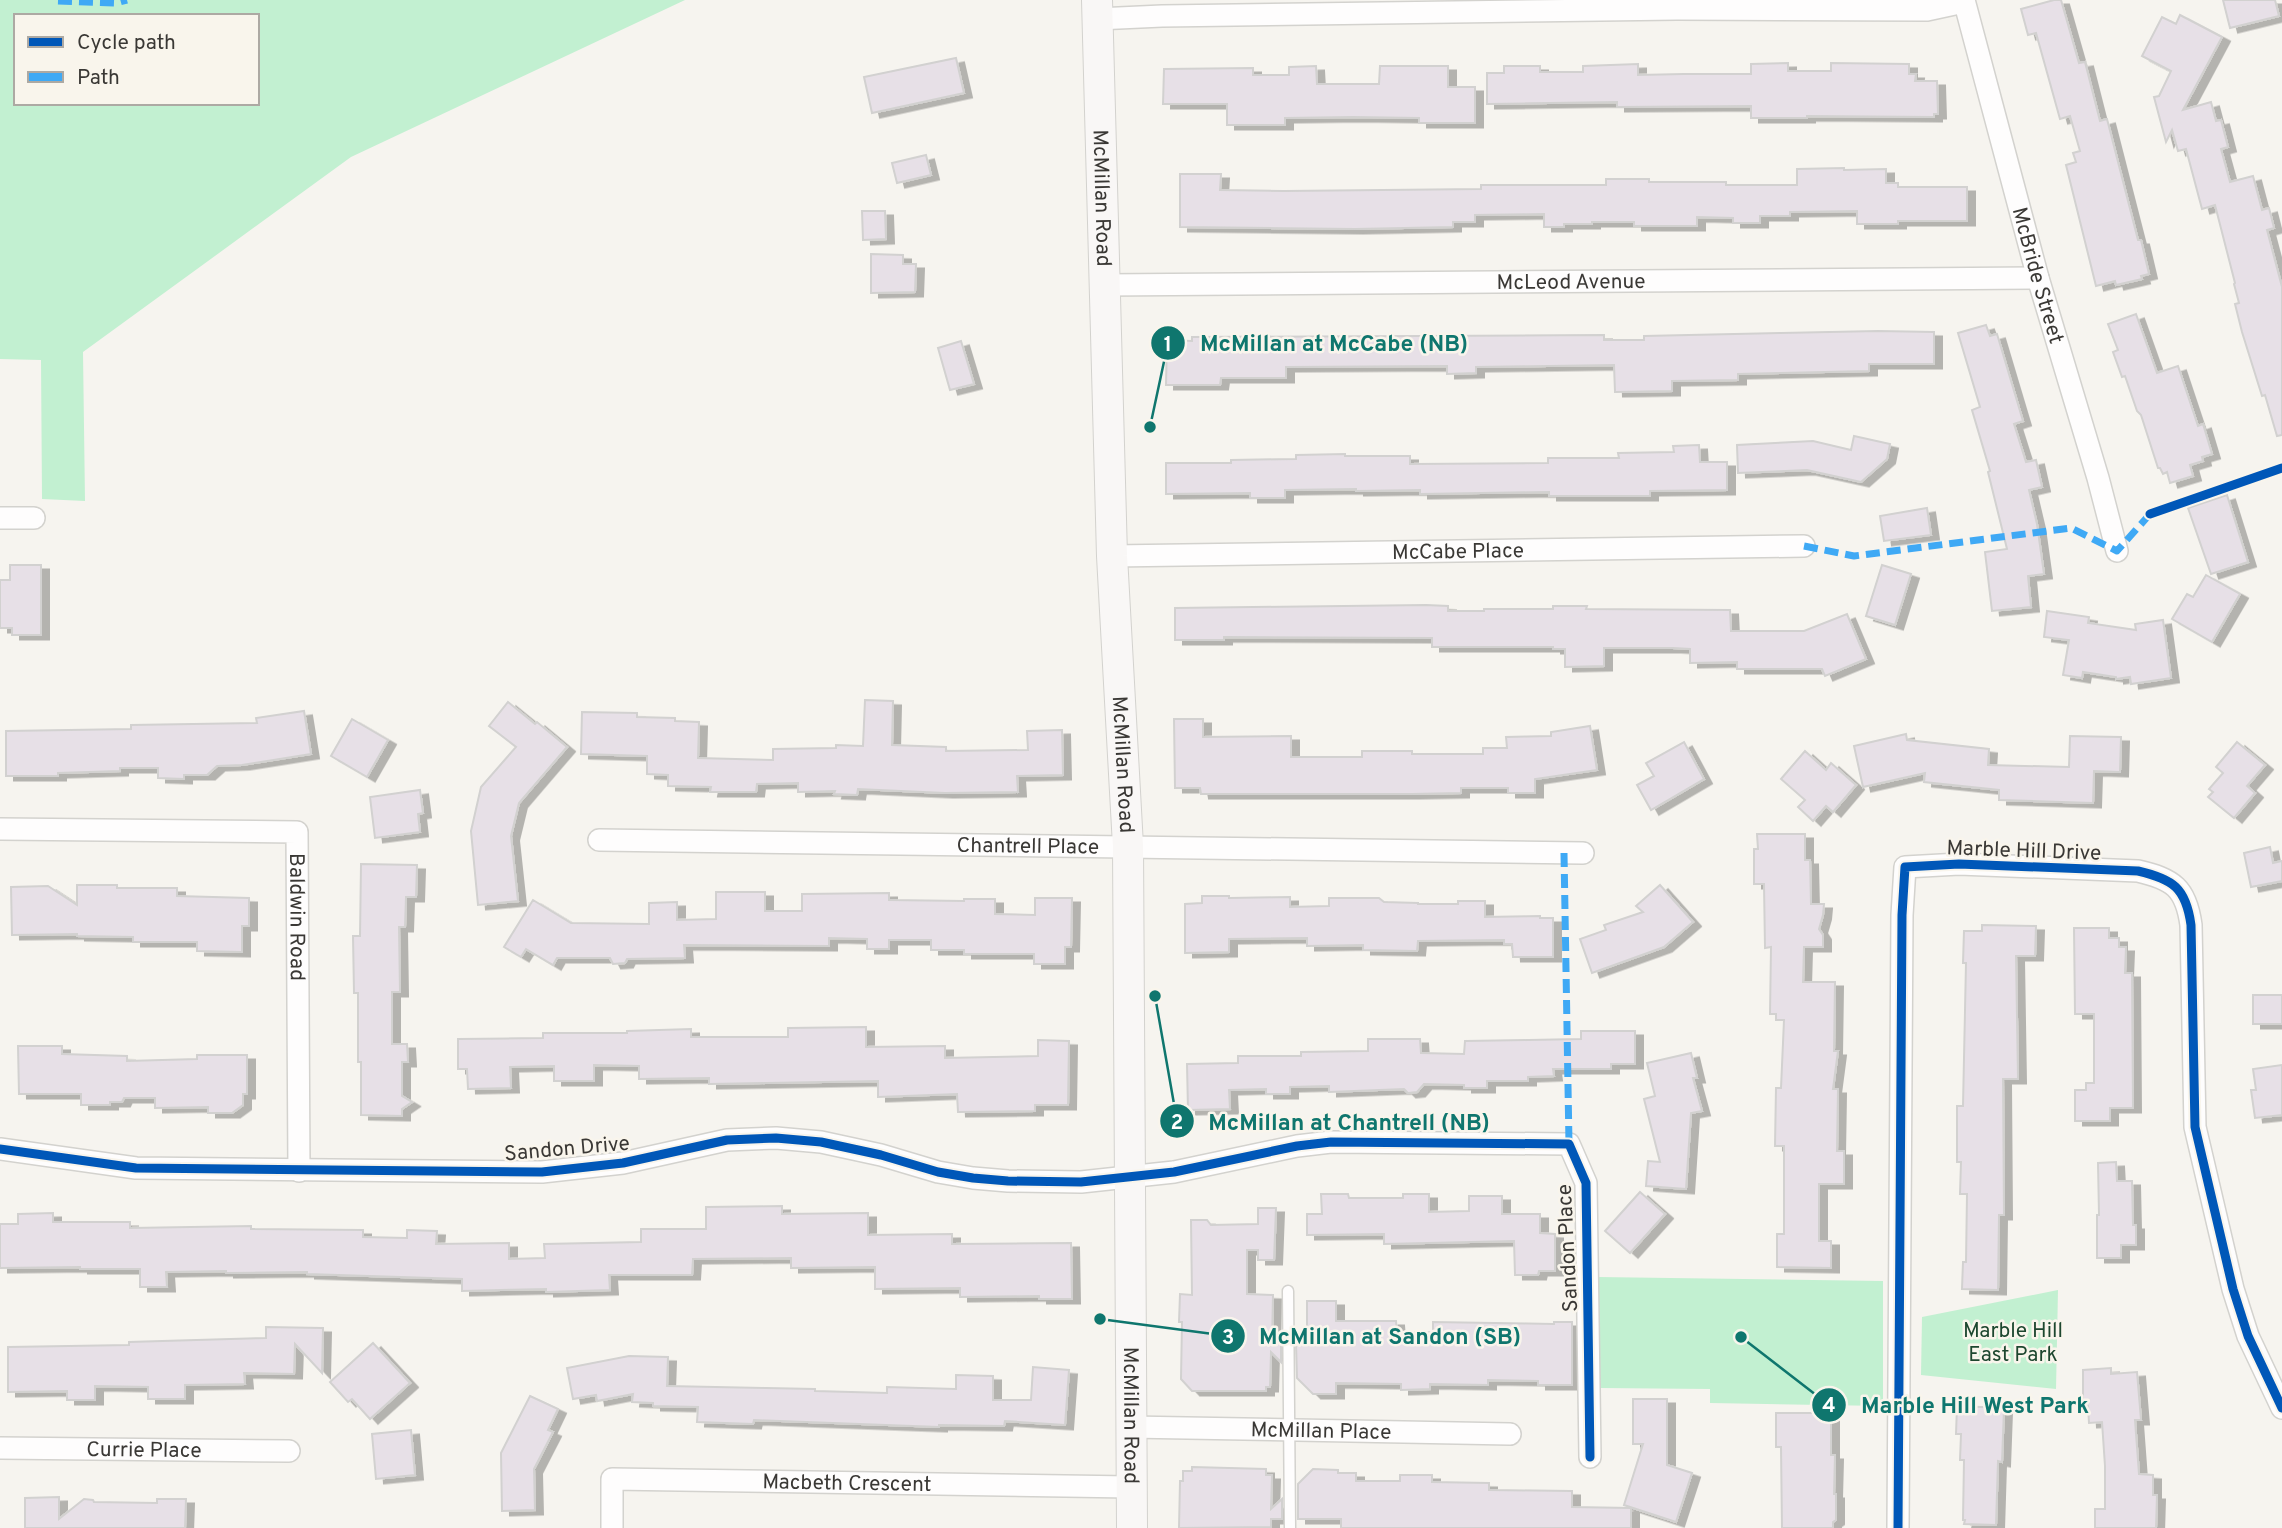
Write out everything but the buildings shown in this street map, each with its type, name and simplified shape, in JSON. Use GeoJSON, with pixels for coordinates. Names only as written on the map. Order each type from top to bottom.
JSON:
{"type":"FeatureCollection","features":[{"type":"Feature","properties":{"kind":"main road","name":"McMillan Road"},"geometry":{"type":"LineString","coordinates":[[1097,10],[1112,556],[1129,846],[1132,1528]]}},
{"type":"Feature","properties":{"kind":"street"},"geometry":{"type":"LineString","coordinates":[[1097,10],[1162,16],[1308,7],[1677,4],[1927,10],[1964,1]]}},
{"type":"Feature","properties":{"kind":"street","name":"McBride Street"},"geometry":{"type":"LineString","coordinates":[[1964,1],[2038,278],[2117,551]]}},
{"type":"Feature","properties":{"kind":"street","name":"McLeod Avenue"},"geometry":{"type":"LineString","coordinates":[[1104,285],[2038,278]]}},
{"type":"Feature","properties":{"kind":"street"},"geometry":{"type":"LineString","coordinates":[[0,518],[34,518]]}},
{"type":"Feature","properties":{"kind":"street","name":"McCabe Place"},"geometry":{"type":"LineString","coordinates":[[1112,556],[1804,546]]}},
{"type":"Feature","properties":{"kind":"street","name":"Baldwin Road"},"geometry":{"type":"LineString","coordinates":[[0,829],[297,832],[299,1171]]}},
{"type":"Feature","properties":{"kind":"street","name":"Chantrell Place"},"geometry":{"type":"LineString","coordinates":[[599,839],[1583,853]]}},
{"type":"Feature","properties":{"kind":"street","name":"Marble Hill Drive"},"geometry":{"type":"LineString","coordinates":[[1898,1528],[1902,915],[1905,867],[1959,864],[2138,871],[2157,876],[2177,887],[2188,904],[2191,925],[2195,1127],[2233,1289],[2248,1336],[2282,1408]]}},
{"type":"Feature","properties":{"kind":"street","name":"Sandon Drive"},"geometry":{"type":"LineString","coordinates":[[0,1149],[136,1168],[542,1172],[624,1163],[727,1140],[776,1138],[821,1142],[881,1155],[938,1172],[973,1178],[1081,1182],[1131,1177]]}},
{"type":"Feature","properties":{"kind":"street","name":"Sandon Place"},"geometry":{"type":"LineString","coordinates":[[1131,1177],[1174,1172],[1297,1146],[1331,1142],[1569,1144],[1586,1183],[1590,1457]]}},
{"type":"Feature","properties":{"kind":"street","name":"McMillan Place"},"geometry":{"type":"LineString","coordinates":[[1130,1427],[1510,1434]]}},
{"type":"Feature","properties":{"kind":"street","name":"Currie Place"},"geometry":{"type":"LineString","coordinates":[[0,1448],[289,1451]]}},
{"type":"Feature","properties":{"kind":"street","name":"Macbeth Crescent"},"geometry":{"type":"LineString","coordinates":[[612,1528],[612,1479],[1130,1487]]}},
{"type":"Feature","properties":{"kind":"lane"},"geometry":{"type":"LineString","coordinates":[[1288,1291],[1290,1528]]}},
{"type":"Feature","properties":{"kind":"green space"},"geometry":{"type":"Polygon","coordinates":[[[0,0],[685,0],[351,157],[83,352],[85,501],[42,499],[41,360],[0,359],[0,0]]]}},
{"type":"Feature","properties":{"kind":"green space"},"geometry":{"type":"Polygon","coordinates":[[[1598,1277],[1883,1281],[1883,1406],[1710,1403],[1710,1389],[1600,1388],[1598,1277]]]}},
{"type":"Feature","properties":{"kind":"green space","name":"Marble Hill East Park"},"geometry":{"type":"Polygon","coordinates":[[[2058,1290],[2056,1389],[1921,1375],[1922,1317],[2058,1290]]]}},
{"type":"Feature","properties":{"kind":"marked path"},"geometry":{"type":"LineString","coordinates":[[58,1],[116,3],[127,0]]}},
{"type":"Feature","properties":{"kind":"marked path"},"geometry":{"type":"LineString","coordinates":[[1804,546],[1854,556],[2071,528],[2117,551],[2150,514]]}},
{"type":"Feature","properties":{"kind":"marked path"},"geometry":{"type":"LineString","coordinates":[[1564,853],[1569,1144]]}},
{"type":"Feature","properties":{"kind":"cycle path"},"geometry":{"type":"LineString","coordinates":[[2150,514],[2282,468]]}},
{"type":"Feature","properties":{"kind":"cycle path"},"geometry":{"type":"LineString","coordinates":[[1898,1528],[1902,915],[1905,867],[1959,864],[2138,871],[2169,882],[2181,894],[2186,902],[2191,925],[2195,1127],[2233,1289],[2248,1336],[2282,1408]]}},
{"type":"Feature","properties":{"kind":"cycle path"},"geometry":{"type":"LineString","coordinates":[[0,1149],[136,1168],[542,1172],[623,1163],[727,1140],[776,1138],[821,1142],[881,1155],[938,1172],[973,1178],[1081,1182],[1174,1172],[1297,1146],[1331,1142],[1569,1144],[1586,1183],[1590,1457]]}},
{"type":"Feature","properties":{"kind":"place","name":"McMillan at McCabe (NB)"},"geometry":{"type":"Point","coordinates":[1150,427]}},
{"type":"Feature","properties":{"kind":"place","name":"McMillan at Chantrell (NB)"},"geometry":{"type":"Point","coordinates":[1155,996]}},
{"type":"Feature","properties":{"kind":"place","name":"McMillan at Sandon (SB)"},"geometry":{"type":"Point","coordinates":[1100,1319]}},
{"type":"Feature","properties":{"kind":"place","name":"Marble Hill West Park"},"geometry":{"type":"Point","coordinates":[1741,1337]}}]}
